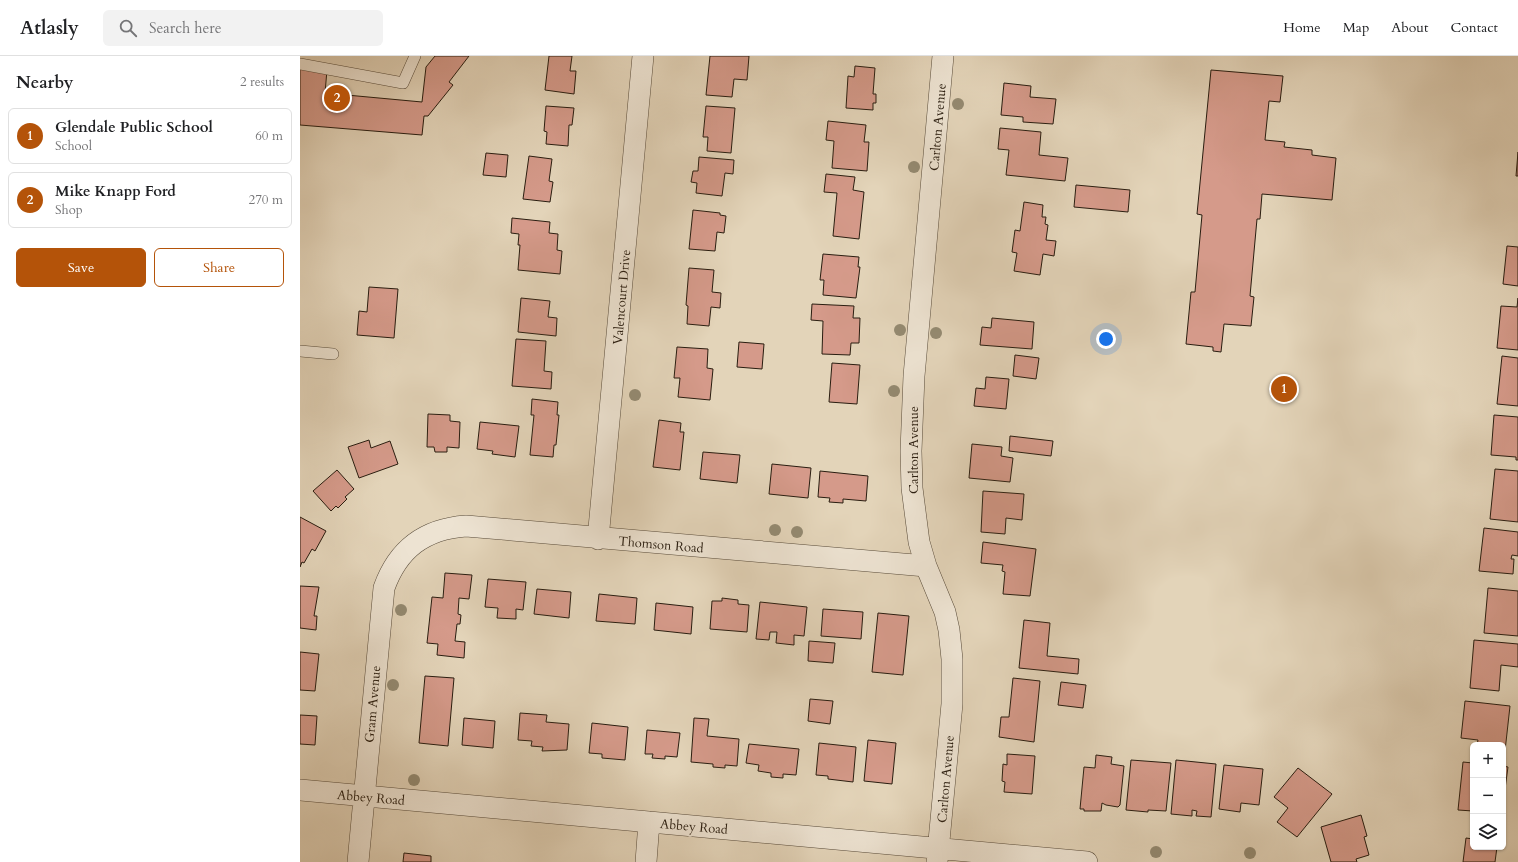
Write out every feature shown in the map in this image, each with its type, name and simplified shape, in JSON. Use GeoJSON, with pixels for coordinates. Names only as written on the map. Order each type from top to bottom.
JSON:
{"type":"FeatureCollection","features":[{"type":"Feature","properties":{"kind":"street","name":"Valencourt Drive"},"geometry":{"type":"LineString","coordinates":[[598,539],[643,56]]}},
{"type":"Feature","properties":{"kind":"street","name":"Carlton Avenue"},"geometry":{"type":"LineString","coordinates":[[938,856],[952,704],[952,660],[949,630],[945,612],[926,566],[919,542],[912,488],[911,443],[914,376],[943,56]]}},
{"type":"Feature","properties":{"kind":"street","name":"Thomson Road"},"geometry":{"type":"LineString","coordinates":[[404,552],[414,543],[439,530],[466,526],[598,539],[926,566]]}},
{"type":"Feature","properties":{"kind":"street","name":"Gram Avenue"},"geometry":{"type":"LineString","coordinates":[[358,862],[384,588],[395,563],[404,552]]}},
{"type":"Feature","properties":{"kind":"street","name":"Abbey Road"},"geometry":{"type":"LineString","coordinates":[[300,790],[649,822],[938,856],[1087,862]]}},
{"type":"Feature","properties":{"kind":"street"},"geometry":{"type":"LineString","coordinates":[[646,862],[649,822]]}},
{"type":"Feature","properties":{"kind":"lane"},"geometry":{"type":"LineString","coordinates":[[300,64],[403,82],[415,56]]}},
{"type":"Feature","properties":{"kind":"lane"},"geometry":{"type":"LineString","coordinates":[[300,351],[333,354]]}},
{"type":"Feature","properties":{"kind":"building"},"geometry":{"type":"Polygon","coordinates":[[[435,56],[469,56],[449,82],[453,85],[428,116],[424,116],[422,135],[300,125],[300,67],[327,70],[325,93],[422,102],[426,67],[435,56]]]}},
{"type":"Feature","properties":{"kind":"building"},"geometry":{"type":"Polygon","coordinates":[[[549,56],[572,56],[570,71],[576,71],[574,94],[545,90],[549,56]]]}},
{"type":"Feature","properties":{"kind":"building"},"geometry":{"type":"Polygon","coordinates":[[[710,56],[749,56],[747,80],[734,79],[732,97],[706,95],[710,56]]]}},
{"type":"Feature","properties":{"kind":"building"},"geometry":{"type":"Polygon","coordinates":[[[855,66],[875,68],[873,94],[876,94],[876,103],[873,103],[873,110],[846,108],[848,76],[854,77],[855,66]]]}},
{"type":"Feature","properties":{"kind":"building"},"geometry":{"type":"Polygon","coordinates":[[[1211,70],[1283,76],[1280,102],[1269,101],[1265,140],[1285,142],[1284,147],[1312,150],[1312,155],[1336,158],[1332,200],[1262,194],[1260,219],[1257,219],[1250,296],[1254,297],[1251,326],[1224,324],[1221,352],[1213,351],[1213,347],[1186,344],[1191,292],[1195,292],[1202,215],[1197,214],[1211,70]]]}},
{"type":"Feature","properties":{"kind":"building"},"geometry":{"type":"Polygon","coordinates":[[[1004,83],[1031,86],[1030,97],[1056,99],[1053,124],[1023,122],[1023,117],[1001,115],[1004,83]]]}},
{"type":"Feature","properties":{"kind":"building"},"geometry":{"type":"Polygon","coordinates":[[[546,106],[574,108],[572,125],[569,125],[568,146],[546,144],[547,132],[544,131],[546,106]]]}},
{"type":"Feature","properties":{"kind":"building"},"geometry":{"type":"Polygon","coordinates":[[[706,106],[735,108],[731,153],[707,151],[708,137],[703,137],[706,106]]]}},
{"type":"Feature","properties":{"kind":"building"},"geometry":{"type":"Polygon","coordinates":[[[828,121],[866,125],[864,142],[869,142],[867,171],[832,168],[834,141],[826,140],[828,121]]]}},
{"type":"Feature","properties":{"kind":"building"},"geometry":{"type":"Polygon","coordinates":[[[1000,128],[1041,132],[1039,155],[1068,158],[1065,181],[1006,175],[1009,150],[998,149],[1000,128]]]}},
{"type":"Feature","properties":{"kind":"building"},"geometry":{"type":"Polygon","coordinates":[[[1518,152],[1518,176],[1516,176],[1518,152]]]}},
{"type":"Feature","properties":{"kind":"building"},"geometry":{"type":"Polygon","coordinates":[[[486,153],[508,155],[506,177],[483,175],[486,153]]]}},
{"type":"Feature","properties":{"kind":"building"},"geometry":{"type":"Polygon","coordinates":[[[529,156],[552,159],[549,181],[553,182],[550,202],[523,199],[529,156]]]}},
{"type":"Feature","properties":{"kind":"building"},"geometry":{"type":"Polygon","coordinates":[[[699,157],[734,160],[733,174],[725,173],[722,196],[696,193],[697,183],[691,182],[693,171],[698,171],[699,157]]]}},
{"type":"Feature","properties":{"kind":"building"},"geometry":{"type":"Polygon","coordinates":[[[826,174],[855,177],[853,190],[864,192],[859,239],[833,236],[837,193],[824,192],[826,174]]]}},
{"type":"Feature","properties":{"kind":"building"},"geometry":{"type":"Polygon","coordinates":[[[1076,185],[1130,190],[1128,212],[1074,207],[1076,185]]]}},
{"type":"Feature","properties":{"kind":"building"},"geometry":{"type":"Polygon","coordinates":[[[1024,202],[1043,205],[1042,217],[1046,217],[1045,224],[1048,225],[1046,240],[1056,241],[1054,256],[1043,254],[1040,275],[1014,271],[1017,253],[1012,252],[1015,230],[1020,231],[1024,202]]]}},
{"type":"Feature","properties":{"kind":"building"},"geometry":{"type":"Polygon","coordinates":[[[693,210],[720,213],[720,215],[726,216],[724,233],[717,232],[715,251],[689,249],[693,210]]]}},
{"type":"Feature","properties":{"kind":"building"},"geometry":{"type":"Polygon","coordinates":[[[512,218],[550,222],[549,233],[558,234],[557,250],[562,251],[560,274],[518,270],[520,245],[518,245],[519,234],[511,233],[512,218]]]}},
{"type":"Feature","properties":{"kind":"building"},"geometry":{"type":"Polygon","coordinates":[[[1507,246],[1518,247],[1518,286],[1503,284],[1507,246]]]}},
{"type":"Feature","properties":{"kind":"building"},"geometry":{"type":"Polygon","coordinates":[[[823,254],[859,257],[858,267],[860,267],[856,298],[823,295],[824,280],[820,280],[823,254]]]}},
{"type":"Feature","properties":{"kind":"building"},"geometry":{"type":"Polygon","coordinates":[[[689,268],[714,270],[712,292],[721,293],[720,308],[711,307],[709,326],[687,324],[688,306],[686,305],[689,268]]]}},
{"type":"Feature","properties":{"kind":"building"},"geometry":{"type":"Polygon","coordinates":[[[369,287],[398,289],[394,338],[357,335],[359,311],[367,312],[369,287]]]}},
{"type":"Feature","properties":{"kind":"building"},"geometry":{"type":"Polygon","coordinates":[[[521,298],[550,301],[548,317],[557,318],[556,336],[518,332],[521,298]]]}},
{"type":"Feature","properties":{"kind":"building"},"geometry":{"type":"Polygon","coordinates":[[[1518,298],[1518,350],[1497,348],[1501,306],[1517,307],[1518,298]]]}},
{"type":"Feature","properties":{"kind":"building"},"geometry":{"type":"Polygon","coordinates":[[[812,304],[854,306],[853,318],[860,318],[859,343],[851,343],[850,355],[822,354],[823,321],[811,320],[812,304]]]}},
{"type":"Feature","properties":{"kind":"building"},"geometry":{"type":"Polygon","coordinates":[[[992,318],[1034,322],[1032,349],[980,345],[982,327],[991,328],[992,318]]]}},
{"type":"Feature","properties":{"kind":"building"},"geometry":{"type":"Polygon","coordinates":[[[516,339],[546,341],[544,371],[552,372],[551,389],[512,386],[516,339]]]}},
{"type":"Feature","properties":{"kind":"building"},"geometry":{"type":"Polygon","coordinates":[[[739,342],[764,344],[762,369],[737,367],[739,342]]]}},
{"type":"Feature","properties":{"kind":"building"},"geometry":{"type":"Polygon","coordinates":[[[677,347],[708,349],[707,368],[713,369],[710,400],[678,397],[680,378],[674,378],[677,347]]]}},
{"type":"Feature","properties":{"kind":"building"},"geometry":{"type":"Polygon","coordinates":[[[1015,355],[1039,358],[1036,379],[1013,376],[1015,355]]]}},
{"type":"Feature","properties":{"kind":"building"},"geometry":{"type":"Polygon","coordinates":[[[1502,356],[1518,358],[1518,406],[1497,404],[1502,356]]]}},
{"type":"Feature","properties":{"kind":"building"},"geometry":{"type":"Polygon","coordinates":[[[832,363],[860,365],[857,404],[829,402],[832,363]]]}},
{"type":"Feature","properties":{"kind":"building"},"geometry":{"type":"Polygon","coordinates":[[[986,377],[1009,379],[1006,409],[974,406],[976,388],[985,389],[986,377]]]}},
{"type":"Feature","properties":{"kind":"building"},"geometry":{"type":"Polygon","coordinates":[[[532,399],[558,402],[557,415],[559,415],[556,445],[554,445],[553,457],[530,455],[534,415],[531,415],[532,399]]]}},
{"type":"Feature","properties":{"kind":"building"},"geometry":{"type":"Polygon","coordinates":[[[428,414],[450,415],[450,421],[460,422],[459,448],[447,447],[447,452],[435,452],[434,447],[427,447],[428,414]]]}},
{"type":"Feature","properties":{"kind":"building"},"geometry":{"type":"Polygon","coordinates":[[[1494,415],[1518,417],[1518,460],[1516,460],[1516,457],[1491,455],[1494,415]]]}},
{"type":"Feature","properties":{"kind":"building"},"geometry":{"type":"Polygon","coordinates":[[[659,420],[681,423],[680,432],[684,432],[680,470],[653,467],[659,420]]]}},
{"type":"Feature","properties":{"kind":"building"},"geometry":{"type":"Polygon","coordinates":[[[480,422],[519,426],[515,457],[492,454],[493,451],[477,449],[480,422]]]}},
{"type":"Feature","properties":{"kind":"building"},"geometry":{"type":"Polygon","coordinates":[[[1010,436],[1053,441],[1051,456],[1009,451],[1010,436]]]}},
{"type":"Feature","properties":{"kind":"building"},"geometry":{"type":"Polygon","coordinates":[[[369,440],[371,448],[390,441],[398,464],[359,478],[348,447],[369,440]]]}},
{"type":"Feature","properties":{"kind":"building"},"geometry":{"type":"Polygon","coordinates":[[[972,444],[1002,447],[1001,456],[1013,458],[1010,482],[969,478],[972,444]]]}},
{"type":"Feature","properties":{"kind":"building"},"geometry":{"type":"Polygon","coordinates":[[[703,452],[740,455],[737,483],[700,479],[703,452]]]}},
{"type":"Feature","properties":{"kind":"building"},"geometry":{"type":"Polygon","coordinates":[[[772,464],[811,468],[808,498],[769,494],[772,464]]]}},
{"type":"Feature","properties":{"kind":"building"},"geometry":{"type":"Polygon","coordinates":[[[1495,469],[1518,471],[1518,522],[1490,519],[1495,469]]]}},
{"type":"Feature","properties":{"kind":"building"},"geometry":{"type":"Polygon","coordinates":[[[337,470],[354,489],[345,497],[347,499],[338,508],[336,506],[331,511],[313,491],[337,470]]]}},
{"type":"Feature","properties":{"kind":"building"},"geometry":{"type":"Polygon","coordinates":[[[820,471],[868,476],[866,501],[843,499],[843,503],[829,502],[830,498],[818,497],[820,471]]]}},
{"type":"Feature","properties":{"kind":"building"},"geometry":{"type":"Polygon","coordinates":[[[983,491],[1024,494],[1022,520],[1006,518],[1005,534],[981,532],[983,491]]]}},
{"type":"Feature","properties":{"kind":"building"},"geometry":{"type":"Polygon","coordinates":[[[300,517],[326,531],[315,551],[312,549],[300,567],[300,517]]]}},
{"type":"Feature","properties":{"kind":"building"},"geometry":{"type":"Polygon","coordinates":[[[1484,528],[1518,532],[1518,556],[1512,555],[1511,559],[1514,559],[1513,574],[1479,571],[1484,528]]]}},
{"type":"Feature","properties":{"kind":"building"},"geometry":{"type":"Polygon","coordinates":[[[983,542],[1036,549],[1030,596],[1003,594],[1005,572],[1002,571],[1003,565],[981,563],[983,542]]]}},
{"type":"Feature","properties":{"kind":"building"},"geometry":{"type":"Polygon","coordinates":[[[445,573],[472,575],[469,599],[459,598],[458,614],[461,615],[460,624],[457,624],[455,641],[465,642],[464,658],[437,655],[438,644],[427,643],[432,597],[443,598],[445,573]]]}},
{"type":"Feature","properties":{"kind":"building"},"geometry":{"type":"Polygon","coordinates":[[[488,579],[526,582],[523,610],[516,609],[516,619],[497,618],[498,608],[485,607],[488,579]]]}},
{"type":"Feature","properties":{"kind":"building"},"geometry":{"type":"Polygon","coordinates":[[[300,586],[319,587],[314,616],[317,616],[316,630],[300,628],[300,586]]]}},
{"type":"Feature","properties":{"kind":"building"},"geometry":{"type":"Polygon","coordinates":[[[1488,588],[1518,591],[1518,636],[1484,633],[1488,588]]]}},
{"type":"Feature","properties":{"kind":"building"},"geometry":{"type":"Polygon","coordinates":[[[537,589],[571,592],[569,618],[534,614],[537,589]]]}},
{"type":"Feature","properties":{"kind":"building"},"geometry":{"type":"Polygon","coordinates":[[[599,594],[637,598],[635,624],[596,621],[599,594]]]}},
{"type":"Feature","properties":{"kind":"building"},"geometry":{"type":"Polygon","coordinates":[[[722,598],[738,600],[738,604],[749,605],[747,632],[710,629],[712,601],[722,601],[722,598]]]}},
{"type":"Feature","properties":{"kind":"building"},"geometry":{"type":"Polygon","coordinates":[[[760,602],[807,607],[804,636],[794,635],[794,645],[776,643],[777,632],[770,632],[769,640],[756,639],[760,602]]]}},
{"type":"Feature","properties":{"kind":"building"},"geometry":{"type":"Polygon","coordinates":[[[656,603],[693,607],[691,634],[654,630],[656,603]]]}},
{"type":"Feature","properties":{"kind":"building"},"geometry":{"type":"Polygon","coordinates":[[[823,609],[863,612],[861,639],[821,636],[823,609]]]}},
{"type":"Feature","properties":{"kind":"building"},"geometry":{"type":"Polygon","coordinates":[[[878,613],[909,616],[903,675],[872,672],[878,613]]]}},
{"type":"Feature","properties":{"kind":"building"},"geometry":{"type":"Polygon","coordinates":[[[1024,620],[1050,623],[1047,656],[1079,659],[1078,674],[1019,668],[1024,620]]]}},
{"type":"Feature","properties":{"kind":"building"},"geometry":{"type":"Polygon","coordinates":[[[1474,640],[1518,644],[1518,667],[1501,665],[1499,691],[1470,688],[1474,640]]]}},
{"type":"Feature","properties":{"kind":"building"},"geometry":{"type":"Polygon","coordinates":[[[809,641],[835,643],[833,663],[808,661],[809,641]]]}},
{"type":"Feature","properties":{"kind":"building"},"geometry":{"type":"Polygon","coordinates":[[[300,652],[319,654],[315,691],[300,690],[300,652]]]}},
{"type":"Feature","properties":{"kind":"building"},"geometry":{"type":"Polygon","coordinates":[[[425,676],[454,678],[448,746],[419,743],[425,676]]]}},
{"type":"Feature","properties":{"kind":"building"},"geometry":{"type":"Polygon","coordinates":[[[1013,678],[1040,681],[1034,742],[999,737],[1001,717],[1009,717],[1013,678]]]}},
{"type":"Feature","properties":{"kind":"building"},"geometry":{"type":"Polygon","coordinates":[[[1061,682],[1086,685],[1083,708],[1058,705],[1061,682]]]}},
{"type":"Feature","properties":{"kind":"building"},"geometry":{"type":"Polygon","coordinates":[[[810,699],[833,701],[830,724],[808,721],[810,699]]]}},
{"type":"Feature","properties":{"kind":"building"},"geometry":{"type":"Polygon","coordinates":[[[1465,701],[1510,706],[1506,742],[1478,742],[1478,740],[1461,738],[1465,701]]]}},
{"type":"Feature","properties":{"kind":"building"},"geometry":{"type":"Polygon","coordinates":[[[520,713],[547,715],[546,722],[569,724],[567,750],[542,751],[543,747],[531,746],[532,741],[518,740],[520,713]]]}},
{"type":"Feature","properties":{"kind":"building"},"geometry":{"type":"Polygon","coordinates":[[[300,715],[317,716],[315,745],[300,744],[300,715]]]}},
{"type":"Feature","properties":{"kind":"building"},"geometry":{"type":"Polygon","coordinates":[[[464,718],[495,721],[493,748],[462,745],[464,718]]]}},
{"type":"Feature","properties":{"kind":"building"},"geometry":{"type":"Polygon","coordinates":[[[694,718],[709,719],[707,736],[739,739],[737,766],[725,765],[725,768],[713,767],[713,764],[691,762],[694,718]]]}},
{"type":"Feature","properties":{"kind":"building"},"geometry":{"type":"Polygon","coordinates":[[[592,723],[628,727],[625,760],[602,758],[602,754],[589,753],[592,723]]]}},
{"type":"Feature","properties":{"kind":"building"},"geometry":{"type":"Polygon","coordinates":[[[647,730],[680,733],[677,757],[665,756],[665,759],[652,758],[653,754],[645,754],[647,730]]]}},
{"type":"Feature","properties":{"kind":"building"},"geometry":{"type":"Polygon","coordinates":[[[868,740],[896,743],[892,784],[864,781],[868,740]]]}},
{"type":"Feature","properties":{"kind":"building"},"geometry":{"type":"Polygon","coordinates":[[[819,743],[856,747],[853,782],[828,779],[828,776],[816,775],[819,743]]]}},
{"type":"Feature","properties":{"kind":"building"},"geometry":{"type":"Polygon","coordinates":[[[749,744],[799,749],[796,775],[783,774],[783,778],[771,777],[771,773],[758,771],[759,765],[746,763],[749,744]]]}},
{"type":"Feature","properties":{"kind":"building"},"geometry":{"type":"Polygon","coordinates":[[[1007,754],[1035,756],[1032,794],[1004,792],[1005,782],[1002,781],[1003,764],[1007,765],[1007,754]]]}},
{"type":"Feature","properties":{"kind":"building"},"geometry":{"type":"Polygon","coordinates":[[[1096,755],[1112,757],[1111,764],[1124,766],[1120,805],[1118,807],[1102,803],[1101,811],[1084,811],[1084,809],[1080,809],[1084,767],[1095,768],[1096,755]]]}},
{"type":"Feature","properties":{"kind":"building"},"geometry":{"type":"Polygon","coordinates":[[[1131,760],[1171,763],[1166,811],[1148,810],[1148,812],[1126,810],[1131,760]]]}},
{"type":"Feature","properties":{"kind":"building"},"geometry":{"type":"Polygon","coordinates":[[[1176,760],[1216,764],[1211,817],[1196,816],[1197,811],[1192,810],[1192,816],[1171,814],[1176,760]]]}},
{"type":"Feature","properties":{"kind":"building"},"geometry":{"type":"Polygon","coordinates":[[[1463,762],[1470,763],[1470,811],[1458,810],[1463,762]]]}},
{"type":"Feature","properties":{"kind":"building"},"geometry":{"type":"Polygon","coordinates":[[[1224,765],[1263,769],[1259,805],[1241,803],[1240,812],[1219,809],[1224,765]]]}},
{"type":"Feature","properties":{"kind":"building"},"geometry":{"type":"Polygon","coordinates":[[[1506,767],[1508,767],[1506,782],[1506,767]]]}},
{"type":"Feature","properties":{"kind":"building"},"geometry":{"type":"Polygon","coordinates":[[[1298,768],[1332,794],[1297,837],[1277,822],[1288,808],[1274,797],[1298,768]]]}},
{"type":"Feature","properties":{"kind":"building"},"geometry":{"type":"Polygon","coordinates":[[[1361,815],[1367,836],[1364,837],[1369,855],[1356,859],[1357,862],[1331,862],[1321,827],[1361,815]]]}},
{"type":"Feature","properties":{"kind":"building"},"geometry":{"type":"Polygon","coordinates":[[[1466,838],[1470,839],[1470,850],[1497,850],[1495,862],[1463,862],[1466,838]]]}},
{"type":"Feature","properties":{"kind":"building"},"geometry":{"type":"Polygon","coordinates":[[[404,853],[431,856],[431,862],[403,862],[404,853]]]}},
{"type":"Feature","properties":{"kind":"place","name":"Mike Knapp Ford"},"geometry":{"type":"Point","coordinates":[337,98]}},
{"type":"Feature","properties":{"kind":"place","name":"Glendale Public School"},"geometry":{"type":"Point","coordinates":[1284,389]}}]}
